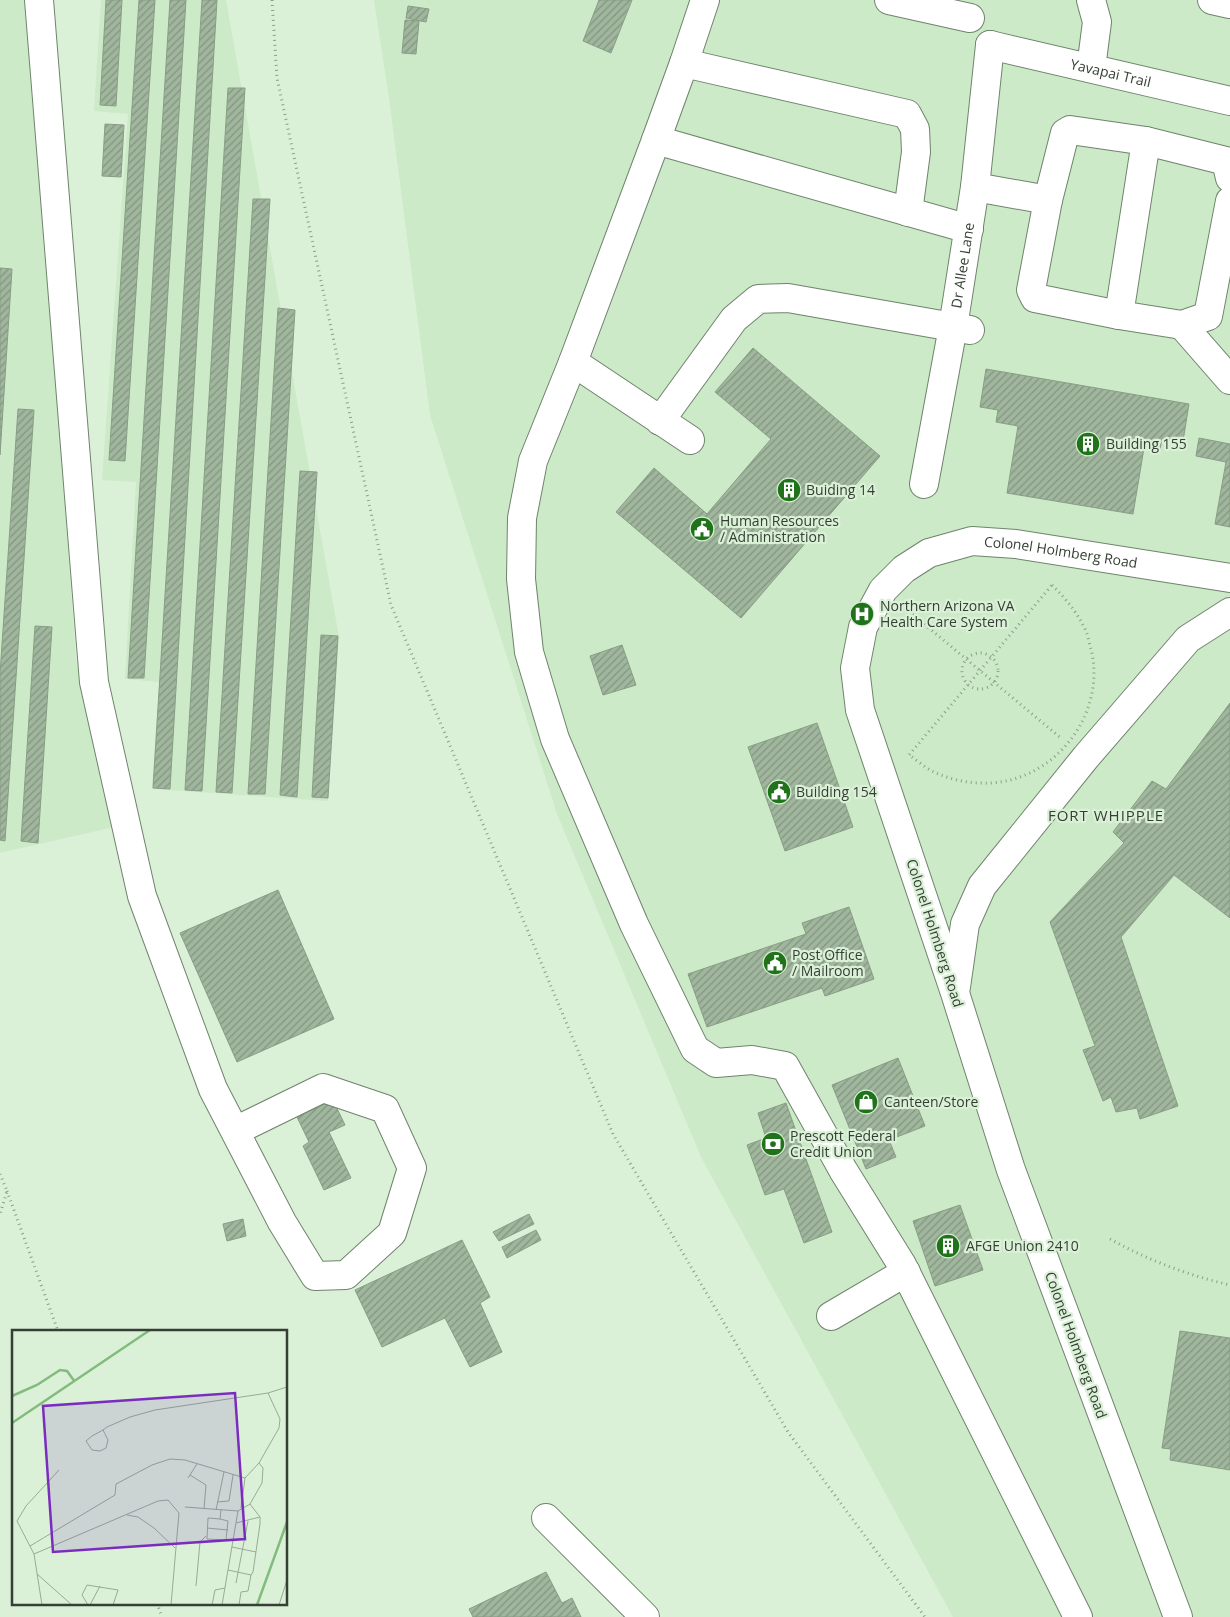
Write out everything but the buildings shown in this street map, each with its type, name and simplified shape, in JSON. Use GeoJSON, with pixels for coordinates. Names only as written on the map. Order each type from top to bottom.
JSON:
{"type":"FeatureCollection","features":[{"type":"Feature","properties":{"kind":"lane"},"geometry":{"type":"LineString","coordinates":[[39,0],[94,682],[142,896],[213,1089],[282,1222],[315,1276],[346,1275],[392,1233],[412,1168],[385,1109],[323,1088],[235,1131]]}},
{"type":"Feature","properties":{"kind":"lane"},"geometry":{"type":"LineString","coordinates":[[705,0],[656,140],[534,461],[522,518],[521,579],[529,652],[555,739],[634,924],[695,1049],[716,1064],[752,1060],[785,1066],[843,1170],[906,1272],[1078,1617]]}},
{"type":"Feature","properties":{"kind":"lane"},"geometry":{"type":"LineString","coordinates":[[889,0],[967,9],[990,45]]}},
{"type":"Feature","properties":{"kind":"lane"},"geometry":{"type":"LineString","coordinates":[[1091,0],[1097,22],[1091,68]]}},
{"type":"Feature","properties":{"kind":"lane"},"geometry":{"type":"LineString","coordinates":[[1212,0],[1230,4]]}},
{"type":"Feature","properties":{"kind":"lane","name":"Yavapai Trail"},"geometry":{"type":"LineString","coordinates":[[990,45],[1230,101]]}},
{"type":"Feature","properties":{"kind":"lane","name":"Dr Allee Lane"},"geometry":{"type":"LineString","coordinates":[[924,484],[962,329],[968,229],[975,187],[990,45]]}},
{"type":"Feature","properties":{"kind":"lane"},"geometry":{"type":"LineString","coordinates":[[684,63],[907,114],[915,129],[916,152],[908,212]]}},
{"type":"Feature","properties":{"kind":"lane"},"geometry":{"type":"LineString","coordinates":[[1230,178],[1226,161],[1146,141],[1070,130],[1065,132],[1048,200],[1031,290],[1035,298],[1119,315],[1182,325],[1208,316],[1230,201]]}},
{"type":"Feature","properties":{"kind":"lane"},"geometry":{"type":"LineString","coordinates":[[656,140],[968,229]]}},
{"type":"Feature","properties":{"kind":"lane"},"geometry":{"type":"LineString","coordinates":[[1119,315],[1146,141]]}},
{"type":"Feature","properties":{"kind":"lane"},"geometry":{"type":"LineString","coordinates":[[975,187],[1048,200]]}},
{"type":"Feature","properties":{"kind":"lane"},"geometry":{"type":"LineString","coordinates":[[660,420],[734,319],[758,299],[788,298],[962,329]]}},
{"type":"Feature","properties":{"kind":"lane"},"geometry":{"type":"LineString","coordinates":[[1182,325],[1230,380]]}},
{"type":"Feature","properties":{"kind":"lane"},"geometry":{"type":"LineString","coordinates":[[573,362],[690,440]]}},
{"type":"Feature","properties":{"kind":"lane","name":"Colonel Holmberg Road"},"geometry":{"type":"LineString","coordinates":[[1178,1617],[1011,1170],[955,994],[860,710],[855,668],[863,627],[883,590],[904,569],[929,553],[972,541],[1016,544],[1230,578]]}},
{"type":"Feature","properties":{"kind":"lane"},"geometry":{"type":"LineString","coordinates":[[955,994],[965,924],[982,886],[1086,757],[1188,638],[1230,612]]}},
{"type":"Feature","properties":{"kind":"lane"},"geometry":{"type":"LineString","coordinates":[[831,1316],[906,1272]]}},
{"type":"Feature","properties":{"kind":"lane"},"geometry":{"type":"LineString","coordinates":[[546,1518],[646,1617]]}},
{"type":"Feature","properties":{"kind":"path"},"geometry":{"type":"LineString","coordinates":[[272,0],[277,78],[391,604],[613,1134],[788,1432],[925,1617]]}},
{"type":"Feature","properties":{"kind":"path"},"geometry":{"type":"LineString","coordinates":[[1052,585],[1073,606],[1087,632],[1094,661],[1093,691],[1084,720],[1068,744],[1046,764],[1020,778],[990,783],[971,782],[961,781],[933,772],[909,755],[979,670],[1052,585]]}},
{"type":"Feature","properties":{"kind":"path"},"geometry":{"type":"LineString","coordinates":[[905,608],[1068,744]]}},
{"type":"Feature","properties":{"kind":"path"},"geometry":{"type":"LineString","coordinates":[[975,653],[986,653],[991,656],[995,660],[998,672],[994,683],[989,687],[978,689],[968,684],[964,680],[961,669],[966,659],[975,653]]}},
{"type":"Feature","properties":{"kind":"path"},"geometry":{"type":"LineString","coordinates":[[0,1174],[58,1330]]}},
{"type":"Feature","properties":{"kind":"path"},"geometry":{"type":"LineString","coordinates":[[0,1214],[7,1191]]}},
{"type":"Feature","properties":{"kind":"path"},"geometry":{"type":"LineString","coordinates":[[1110,1239],[1142,1256],[1177,1270],[1199,1278],[1230,1285]]}},
{"type":"Feature","properties":{"kind":"path"},"geometry":{"type":"LineString","coordinates":[[157,1604],[162,1617]]}},
{"type":"Feature","properties":{"kind":"shaded area"},"geometry":{"type":"Polygon","coordinates":[[[0,0],[25,0],[32,45],[76,660],[114,827],[0,853],[0,0]]]}},
{"type":"Feature","properties":{"kind":"shaded area"},"geometry":{"type":"Polygon","coordinates":[[[101,0],[226,0],[339,637],[328,801],[152,789],[159,682],[125,679],[136,482],[102,480],[128,114],[94,111],[101,0]]]}},
{"type":"Feature","properties":{"kind":"shaded area","name":"Northern Arizona VA Health Care System"},"geometry":{"type":"Polygon","coordinates":[[[374,0],[1230,0],[1230,1617],[953,1617],[701,1157],[557,814],[430,415],[389,98],[374,0]]]}},
{"type":"Feature","properties":{"kind":"place","name":"Building 155"},"geometry":{"type":"Point","coordinates":[1088,444]}},
{"type":"Feature","properties":{"kind":"place","name":"Buiding 14"},"geometry":{"type":"Point","coordinates":[789,490]}},
{"type":"Feature","properties":{"kind":"place","name":"Human Resources / Administration"},"geometry":{"type":"Point","coordinates":[702,529]}},
{"type":"Feature","properties":{"kind":"place","name":"Northern Arizona VA Health Care System"},"geometry":{"type":"Point","coordinates":[862,614]}},
{"type":"Feature","properties":{"kind":"place","name":"Building 154"},"geometry":{"type":"Point","coordinates":[779,792]}},
{"type":"Feature","properties":{"kind":"place","name":"Post Office / Mailroom"},"geometry":{"type":"Point","coordinates":[775,963]}},
{"type":"Feature","properties":{"kind":"place","name":"Canteen/Store"},"geometry":{"type":"Point","coordinates":[866,1102]}},
{"type":"Feature","properties":{"kind":"place","name":"Prescott Federal Credit Union"},"geometry":{"type":"Point","coordinates":[773,1144]}},
{"type":"Feature","properties":{"kind":"place","name":"AFGE Union 2410"},"geometry":{"type":"Point","coordinates":[948,1246]}},
{"type":"Feature","properties":{"kind":"district","name":"FORT WHIPPLE"},"geometry":{"type":"Point","coordinates":[1106,816]}}]}
